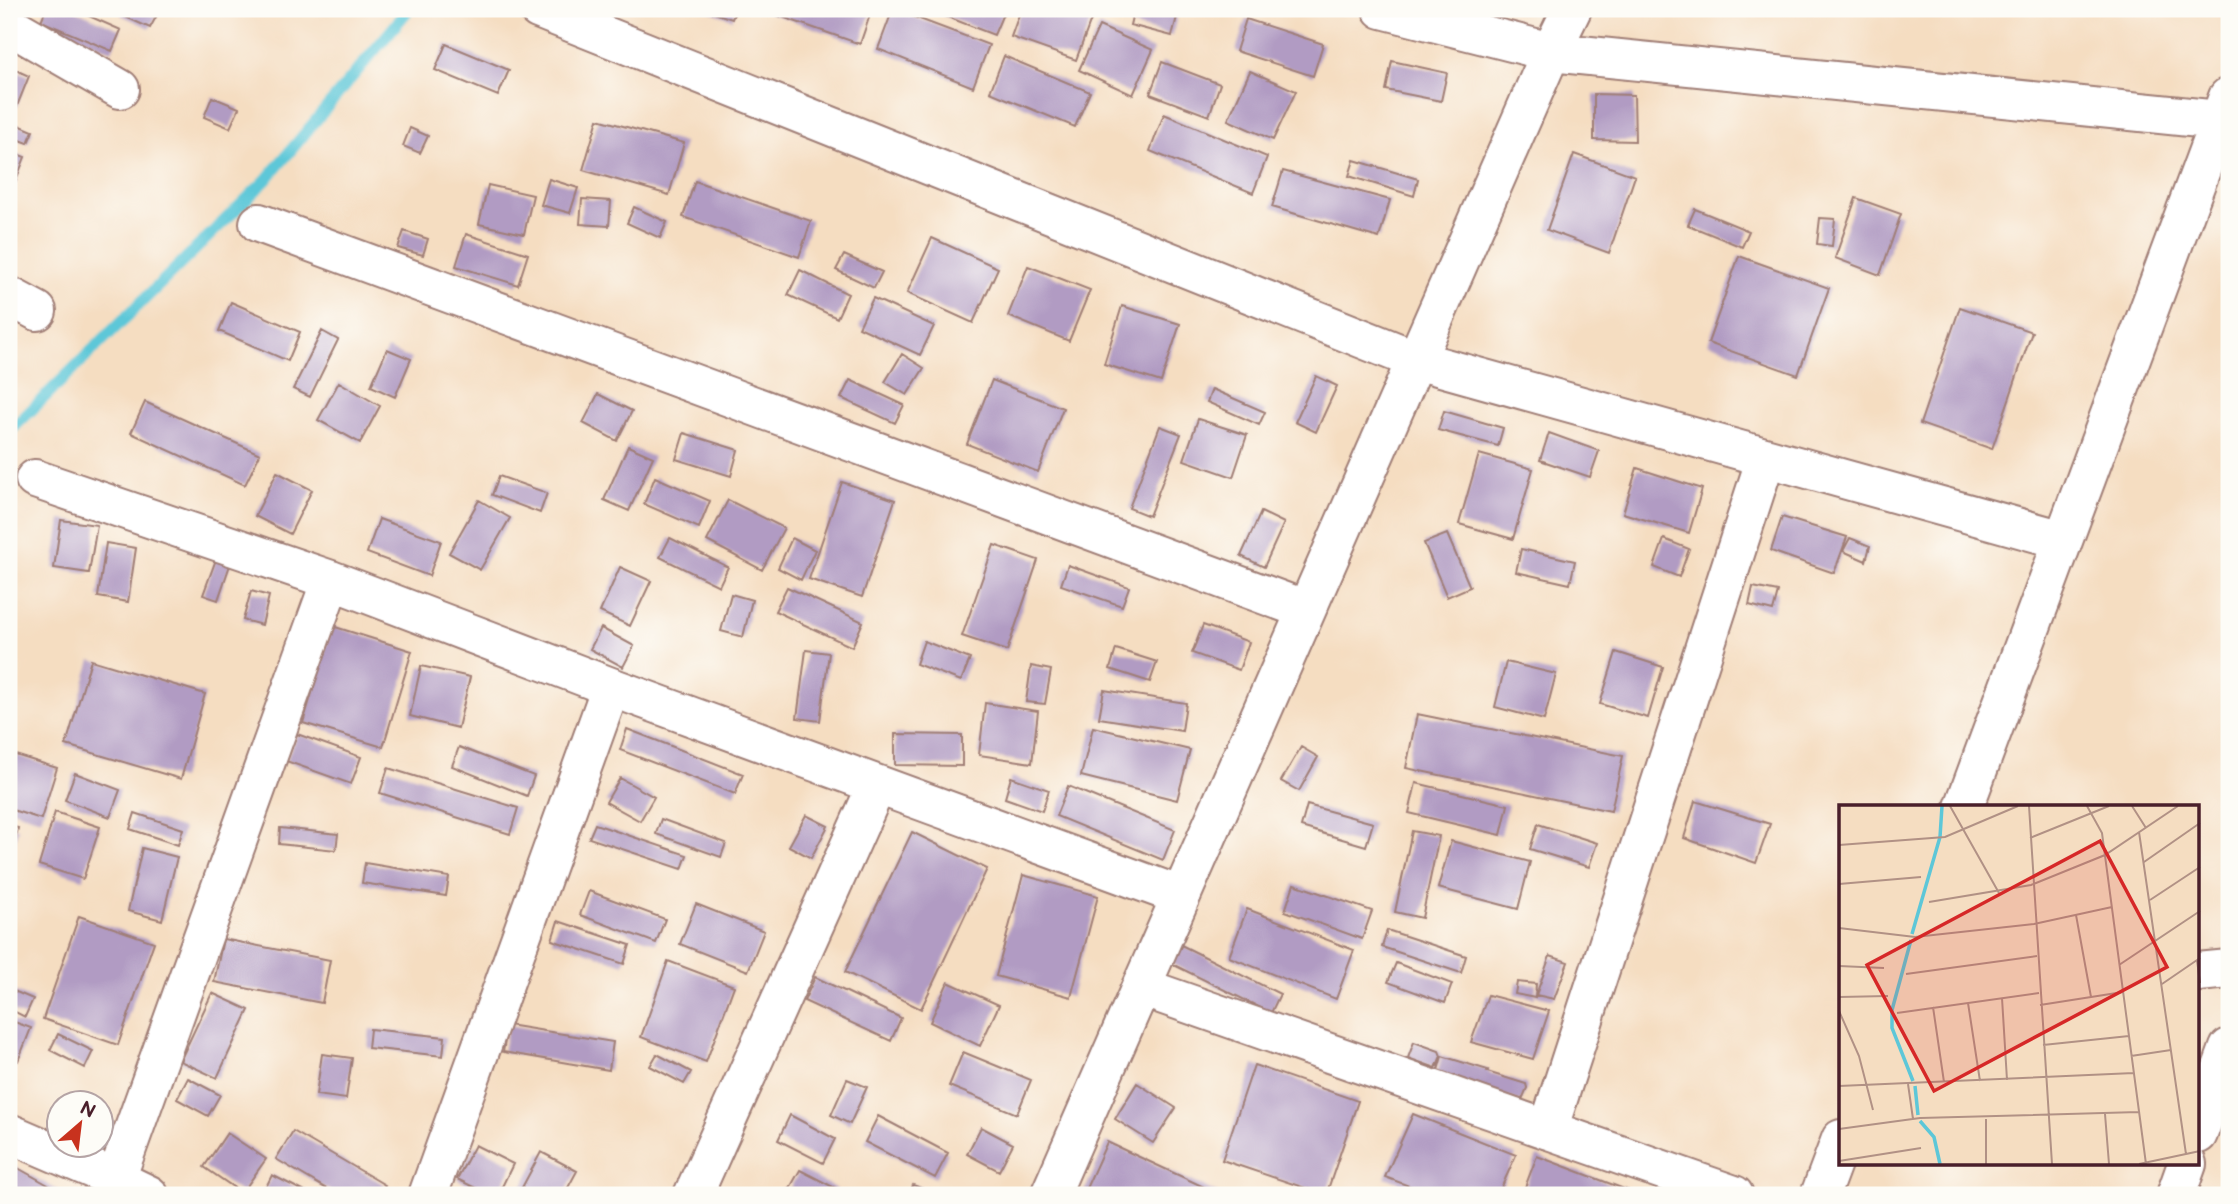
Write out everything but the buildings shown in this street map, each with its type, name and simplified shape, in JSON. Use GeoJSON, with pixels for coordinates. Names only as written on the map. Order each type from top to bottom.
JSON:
{"type":"FeatureCollection","features":[{"type":"Feature","properties":{"kind":"street"},"geometry":{"type":"LineString","coordinates":[[538,9],[1416,360],[2063,540]]}},
{"type":"Feature","properties":{"kind":"street"},"geometry":{"type":"LineString","coordinates":[[1382,9],[1551,52],[2226,111],[1965,805]]}},
{"type":"Feature","properties":{"kind":"street"},"geometry":{"type":"LineString","coordinates":[[1050,1195],[1572,9]]}},
{"type":"Feature","properties":{"kind":"street"},"geometry":{"type":"LineString","coordinates":[[9,25],[120,89]]}},
{"type":"Feature","properties":{"kind":"street"},"geometry":{"type":"LineString","coordinates":[[259,223],[1306,610]]}},
{"type":"Feature","properties":{"kind":"street"},"geometry":{"type":"LineString","coordinates":[[1548,1130],[1766,458]]}},
{"type":"Feature","properties":{"kind":"street"},"geometry":{"type":"LineString","coordinates":[[36,479],[331,580],[611,687],[1181,896]]}},
{"type":"Feature","properties":{"kind":"street"},"geometry":{"type":"LineString","coordinates":[[9,1133],[133,1187],[331,580]]}},
{"type":"Feature","properties":{"kind":"street"},"geometry":{"type":"LineString","coordinates":[[428,1195],[611,687]]}},
{"type":"Feature","properties":{"kind":"street"},"geometry":{"type":"LineString","coordinates":[[693,1195],[877,785]]}},
{"type":"Feature","properties":{"kind":"street"},"geometry":{"type":"LineString","coordinates":[[2200,972],[2229,969]]}},
{"type":"Feature","properties":{"kind":"street"},"geometry":{"type":"LineString","coordinates":[[1141,987],[1734,1195]]}},
{"type":"Feature","properties":{"kind":"street"},"geometry":{"type":"LineString","coordinates":[[2200,1129],[2229,1048]]}},
{"type":"Feature","properties":{"kind":"street"},"geometry":{"type":"LineString","coordinates":[[1820,1195],[1839,1144]]}},
{"type":"Feature","properties":{"kind":"street"},"geometry":{"type":"LineString","coordinates":[[2176,1195],[2186,1166]]}},
{"type":"Feature","properties":{"kind":"waterway"},"geometry":{"type":"LineString","coordinates":[[9,432],[266,180],[409,9]]}}]}
